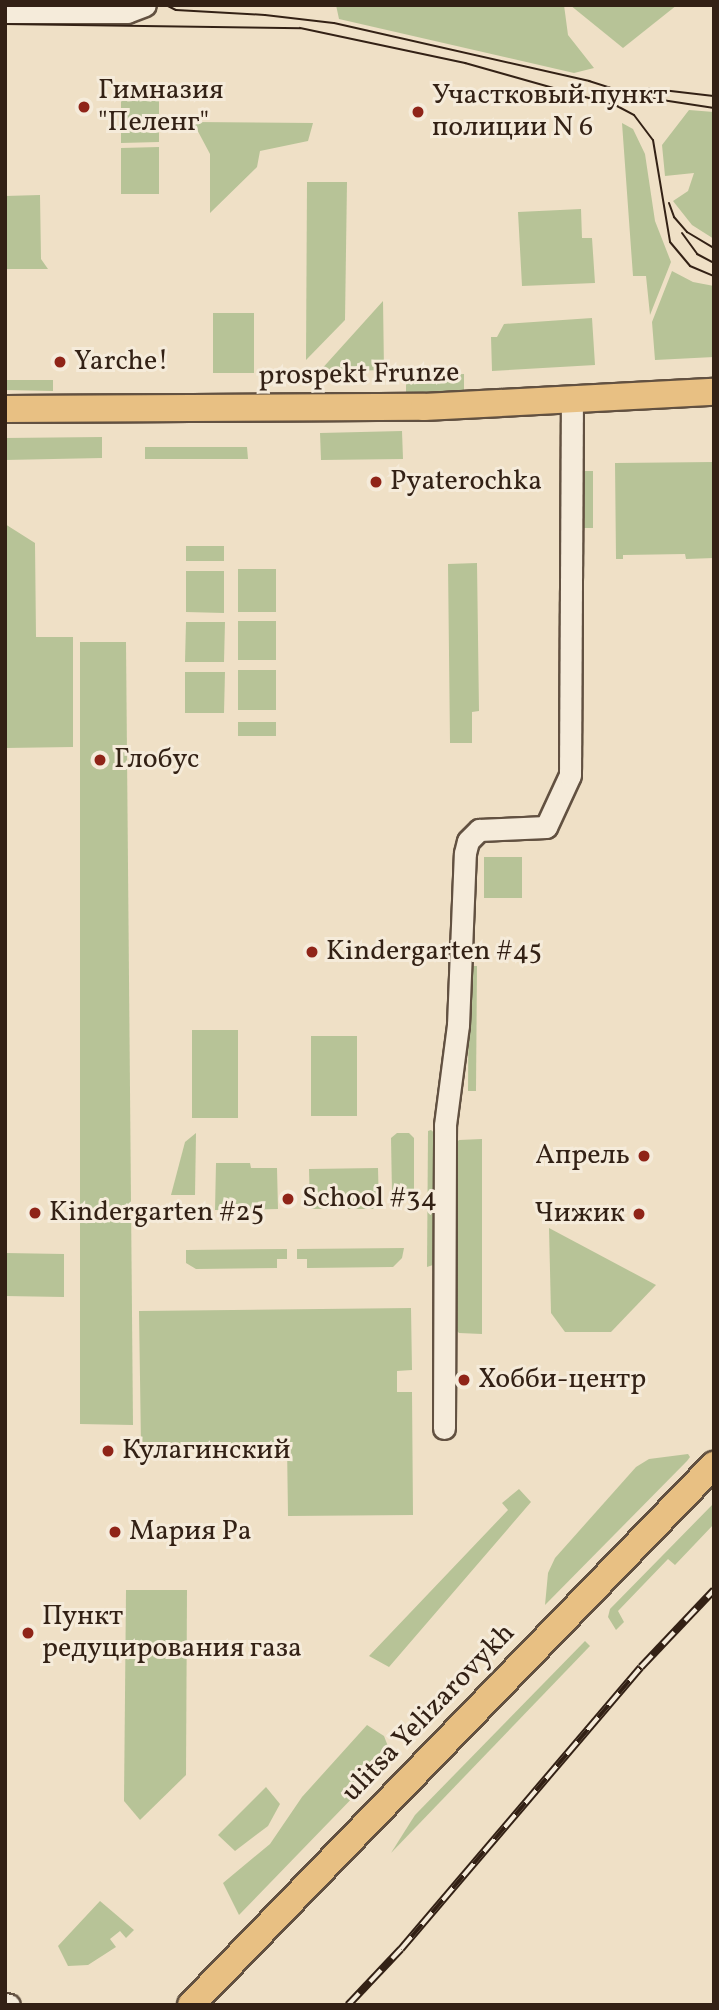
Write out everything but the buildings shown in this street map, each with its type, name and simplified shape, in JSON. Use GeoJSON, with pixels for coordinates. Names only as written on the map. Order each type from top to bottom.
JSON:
{"type":"FeatureCollection","features":[{"type":"Feature","properties":{"kind":"main road","name":"prospekt Frunze"},"geometry":{"type":"LineString","coordinates":[[5,409],[415,407],[714,392]]}},
{"type":"Feature","properties":{"kind":"main road","name":"ulitsa Yelizarovykh"},"geometry":{"type":"LineString","coordinates":[[191,2005],[714,1465]]}},
{"type":"Feature","properties":{"kind":"street"},"geometry":{"type":"LineString","coordinates":[[5,12],[133,7]]}},
{"type":"Feature","properties":{"kind":"street"},"geometry":{"type":"LineString","coordinates":[[444,1428],[445,1125],[458,1025],[466,853],[468,841],[479,830],[546,827],[570,775],[572,400]]}},
{"type":"Feature","properties":{"kind":"green space"},"geometry":{"type":"Polygon","coordinates":[[[336,5],[564,5],[568,35],[594,68],[574,73],[339,19],[336,5]]]}},
{"type":"Feature","properties":{"kind":"green space"},"geometry":{"type":"Polygon","coordinates":[[[570,5],[677,5],[623,48],[570,5]]]}},
{"type":"Feature","properties":{"kind":"green space"},"geometry":{"type":"Polygon","coordinates":[[[121,96],[159,96],[159,142],[121,143],[121,96]]]}},
{"type":"Feature","properties":{"kind":"green space"},"geometry":{"type":"Polygon","coordinates":[[[689,110],[714,112],[714,239],[692,225],[673,201],[688,191],[694,173],[665,176],[662,145],[689,110]]]}},
{"type":"Feature","properties":{"kind":"green space"},"geometry":{"type":"Polygon","coordinates":[[[193,122],[313,123],[308,141],[260,151],[257,167],[210,213],[210,154],[193,122]]]}},
{"type":"Feature","properties":{"kind":"green space"},"geometry":{"type":"Polygon","coordinates":[[[622,123],[633,129],[645,154],[655,221],[671,262],[650,315],[646,276],[633,276],[622,123]]]}},
{"type":"Feature","properties":{"kind":"green space"},"geometry":{"type":"Polygon","coordinates":[[[159,147],[159,194],[121,194],[121,148],[159,147]]]}},
{"type":"Feature","properties":{"kind":"green space"},"geometry":{"type":"Polygon","coordinates":[[[307,182],[347,182],[345,320],[306,360],[307,182]]]}},
{"type":"Feature","properties":{"kind":"green space"},"geometry":{"type":"Polygon","coordinates":[[[40,195],[41,259],[48,269],[5,269],[5,196],[40,195]]]}},
{"type":"Feature","properties":{"kind":"green space"},"geometry":{"type":"Polygon","coordinates":[[[581,209],[582,238],[592,238],[595,283],[522,286],[518,212],[581,209]]]}},
{"type":"Feature","properties":{"kind":"green space"},"geometry":{"type":"Polygon","coordinates":[[[672,271],[693,282],[714,286],[714,357],[655,360],[652,322],[672,271]]]}},
{"type":"Feature","properties":{"kind":"green space"},"geometry":{"type":"Polygon","coordinates":[[[383,301],[384,370],[319,372],[383,301]]]}},
{"type":"Feature","properties":{"kind":"green space"},"geometry":{"type":"Polygon","coordinates":[[[213,313],[254,313],[254,373],[213,373],[213,313]]]}},
{"type":"Feature","properties":{"kind":"green space"},"geometry":{"type":"Polygon","coordinates":[[[592,318],[595,365],[492,371],[491,337],[497,337],[504,324],[592,318]]]}},
{"type":"Feature","properties":{"kind":"green space"},"geometry":{"type":"Polygon","coordinates":[[[464,374],[464,391],[406,394],[406,376],[464,374]]]}},
{"type":"Feature","properties":{"kind":"green space"},"geometry":{"type":"Polygon","coordinates":[[[5,380],[53,380],[53,391],[5,390],[5,380]]]}},
{"type":"Feature","properties":{"kind":"green space"},"geometry":{"type":"Polygon","coordinates":[[[402,431],[403,459],[321,460],[320,433],[402,431]]]}},
{"type":"Feature","properties":{"kind":"green space"},"geometry":{"type":"Polygon","coordinates":[[[102,437],[102,458],[5,460],[5,438],[102,437]]]}},
{"type":"Feature","properties":{"kind":"green space"},"geometry":{"type":"Polygon","coordinates":[[[145,447],[247,447],[248,459],[145,459],[145,447]]]}},
{"type":"Feature","properties":{"kind":"green space"},"geometry":{"type":"Polygon","coordinates":[[[714,462],[714,558],[686,559],[685,554],[623,555],[623,559],[616,559],[615,463],[714,462]]]}},
{"type":"Feature","properties":{"kind":"green space"},"geometry":{"type":"Polygon","coordinates":[[[579,471],[593,471],[593,528],[579,528],[579,471]]]}},
{"type":"Feature","properties":{"kind":"green space"},"geometry":{"type":"Polygon","coordinates":[[[5,524],[35,543],[36,637],[73,637],[73,747],[5,748],[5,524]]]}},
{"type":"Feature","properties":{"kind":"green space"},"geometry":{"type":"Polygon","coordinates":[[[186,546],[224,546],[224,561],[186,561],[186,546]]]}},
{"type":"Feature","properties":{"kind":"green space"},"geometry":{"type":"Polygon","coordinates":[[[477,563],[479,711],[472,712],[472,743],[450,743],[448,564],[477,563]]]}},
{"type":"Feature","properties":{"kind":"green space"},"geometry":{"type":"Polygon","coordinates":[[[238,569],[276,569],[276,612],[238,612],[238,569]]]}},
{"type":"Feature","properties":{"kind":"green space"},"geometry":{"type":"Polygon","coordinates":[[[186,571],[224,571],[224,613],[186,612],[186,571]]]}},
{"type":"Feature","properties":{"kind":"green space"},"geometry":{"type":"Polygon","coordinates":[[[238,621],[276,621],[276,660],[238,660],[238,621]]]}},
{"type":"Feature","properties":{"kind":"green space"},"geometry":{"type":"Polygon","coordinates":[[[186,622],[225,622],[224,662],[185,662],[186,622]]]}},
{"type":"Feature","properties":{"kind":"green space"},"geometry":{"type":"Polygon","coordinates":[[[80,642],[126,642],[133,1425],[80,1424],[80,642]]]}},
{"type":"Feature","properties":{"kind":"green space"},"geometry":{"type":"Polygon","coordinates":[[[238,670],[276,670],[276,710],[238,710],[238,670]]]}},
{"type":"Feature","properties":{"kind":"green space"},"geometry":{"type":"Polygon","coordinates":[[[185,672],[225,672],[224,713],[185,713],[185,672]]]}},
{"type":"Feature","properties":{"kind":"green space"},"geometry":{"type":"Polygon","coordinates":[[[238,722],[276,722],[276,736],[238,736],[238,722]]]}},
{"type":"Feature","properties":{"kind":"green space"},"geometry":{"type":"Polygon","coordinates":[[[484,857],[522,857],[522,898],[484,898],[484,857]]]}},
{"type":"Feature","properties":{"kind":"green space"},"geometry":{"type":"Polygon","coordinates":[[[469,966],[477,966],[476,1091],[468,1091],[469,966]]]}},
{"type":"Feature","properties":{"kind":"green space"},"geometry":{"type":"Polygon","coordinates":[[[192,1030],[238,1030],[238,1118],[192,1118],[192,1030]]]}},
{"type":"Feature","properties":{"kind":"green space"},"geometry":{"type":"Polygon","coordinates":[[[311,1036],[357,1036],[357,1116],[311,1116],[311,1036]]]}},
{"type":"Feature","properties":{"kind":"green space"},"geometry":{"type":"Polygon","coordinates":[[[431,1130],[437,1135],[436,1264],[427,1267],[428,1131],[431,1130]]]}},
{"type":"Feature","properties":{"kind":"green space"},"geometry":{"type":"Polygon","coordinates":[[[196,1133],[195,1195],[171,1195],[185,1142],[196,1133]]]}},
{"type":"Feature","properties":{"kind":"green space"},"geometry":{"type":"Polygon","coordinates":[[[397,1133],[409,1133],[414,1138],[414,1193],[409,1198],[397,1198],[392,1194],[391,1138],[397,1133]]]}},
{"type":"Feature","properties":{"kind":"green space"},"geometry":{"type":"Polygon","coordinates":[[[482,1139],[482,1334],[459,1333],[456,1330],[456,1143],[459,1140],[482,1139]]]}},
{"type":"Feature","properties":{"kind":"green space"},"geometry":{"type":"Polygon","coordinates":[[[216,1163],[250,1163],[251,1168],[277,1168],[278,1209],[215,1210],[216,1163]]]}},
{"type":"Feature","properties":{"kind":"green space"},"geometry":{"type":"Polygon","coordinates":[[[378,1168],[379,1209],[310,1209],[309,1169],[378,1168]]]}},
{"type":"Feature","properties":{"kind":"green space"},"geometry":{"type":"Polygon","coordinates":[[[549,1228],[656,1285],[611,1332],[565,1332],[551,1313],[549,1228]]]}},
{"type":"Feature","properties":{"kind":"green space"},"geometry":{"type":"Polygon","coordinates":[[[404,1248],[402,1258],[393,1267],[307,1268],[307,1259],[297,1259],[297,1249],[404,1248]]]}},
{"type":"Feature","properties":{"kind":"green space"},"geometry":{"type":"Polygon","coordinates":[[[287,1249],[287,1259],[277,1259],[277,1268],[196,1269],[186,1263],[186,1250],[287,1249]]]}},
{"type":"Feature","properties":{"kind":"green space"},"geometry":{"type":"Polygon","coordinates":[[[5,1253],[64,1254],[64,1297],[5,1296],[5,1253]]]}},
{"type":"Feature","properties":{"kind":"green space"},"geometry":{"type":"Polygon","coordinates":[[[411,1308],[412,1370],[397,1371],[397,1392],[412,1392],[413,1515],[288,1516],[287,1445],[141,1446],[139,1311],[411,1308]]]}},
{"type":"Feature","properties":{"kind":"green space"},"geometry":{"type":"Polygon","coordinates":[[[688,1454],[690,1457],[687,1461],[545,1605],[548,1573],[555,1558],[636,1467],[649,1459],[688,1454]]]}},
{"type":"Feature","properties":{"kind":"green space"},"geometry":{"type":"Polygon","coordinates":[[[519,1489],[531,1502],[389,1667],[369,1656],[508,1510],[502,1503],[519,1489]]]}},
{"type":"Feature","properties":{"kind":"green space"},"geometry":{"type":"Polygon","coordinates":[[[714,1503],[714,1524],[675,1565],[668,1559],[618,1611],[624,1622],[616,1630],[608,1617],[610,1609],[714,1503]]]}},
{"type":"Feature","properties":{"kind":"green space"},"geometry":{"type":"Polygon","coordinates":[[[126,1590],[187,1590],[186,1775],[140,1820],[124,1801],[126,1590]]]}},
{"type":"Feature","properties":{"kind":"green space"},"geometry":{"type":"Polygon","coordinates":[[[585,1641],[590,1646],[391,1853],[415,1815],[585,1641]]]}},
{"type":"Feature","properties":{"kind":"green space"},"geometry":{"type":"Polygon","coordinates":[[[367,1725],[384,1736],[392,1757],[239,1915],[223,1883],[270,1844],[302,1797],[367,1725]]]}},
{"type":"Feature","properties":{"kind":"green space"},"geometry":{"type":"Polygon","coordinates":[[[266,1787],[280,1804],[268,1826],[235,1851],[218,1835],[266,1787]]]}},
{"type":"Feature","properties":{"kind":"green space"},"geometry":{"type":"Polygon","coordinates":[[[100,1901],[134,1930],[126,1938],[120,1931],[110,1939],[116,1947],[88,1965],[68,1966],[58,1946],[100,1901]]]}},
{"type":"Feature","properties":{"kind":"tram line"},"geometry":{"type":"LineString","coordinates":[[166,5],[176,10],[265,15],[334,23],[589,81],[636,96],[714,108]]}},
{"type":"Feature","properties":{"kind":"tram line"},"geometry":{"type":"LineString","coordinates":[[5,24],[300,28],[465,63],[617,106],[634,115],[653,140],[670,242],[690,266],[714,276]]}},
{"type":"Feature","properties":{"kind":"tram line"},"geometry":{"type":"LineString","coordinates":[[645,88],[714,96]]}},
{"type":"Feature","properties":{"kind":"tram line"},"geometry":{"type":"LineString","coordinates":[[669,203],[674,217],[687,232],[714,248]]}},
{"type":"Feature","properties":{"kind":"tram line"},"geometry":{"type":"LineString","coordinates":[[682,233],[697,254],[714,263]]}},
{"type":"Feature","properties":{"kind":"railway"},"geometry":{"type":"LineString","coordinates":[[348,2005],[401,1949],[641,1667],[714,1590]]}},
{"type":"Feature","properties":{"kind":"place","name":"Гимназия \"Пеленг\""},"geometry":{"type":"Point","coordinates":[84,107]}},
{"type":"Feature","properties":{"kind":"place","name":"Участковый пункт полиции N 6"},"geometry":{"type":"Point","coordinates":[418,112]}},
{"type":"Feature","properties":{"kind":"place","name":"Yarche!"},"geometry":{"type":"Point","coordinates":[60,362]}},
{"type":"Feature","properties":{"kind":"place","name":"Pyaterochka"},"geometry":{"type":"Point","coordinates":[376,482]}},
{"type":"Feature","properties":{"kind":"place","name":"Глобус"},"geometry":{"type":"Point","coordinates":[100,760]}},
{"type":"Feature","properties":{"kind":"place","name":"Kindergarten #45"},"geometry":{"type":"Point","coordinates":[312,952]}},
{"type":"Feature","properties":{"kind":"place","name":"Апрель"},"geometry":{"type":"Point","coordinates":[644,1156]}},
{"type":"Feature","properties":{"kind":"place","name":"School #34"},"geometry":{"type":"Point","coordinates":[288,1199]}},
{"type":"Feature","properties":{"kind":"place","name":"Kindergarten #25"},"geometry":{"type":"Point","coordinates":[35,1213]}},
{"type":"Feature","properties":{"kind":"place","name":"Чижик"},"geometry":{"type":"Point","coordinates":[639,1214]}},
{"type":"Feature","properties":{"kind":"place","name":"Хобби-центр"},"geometry":{"type":"Point","coordinates":[464,1380]}},
{"type":"Feature","properties":{"kind":"place","name":"Кулагинский"},"geometry":{"type":"Point","coordinates":[108,1451]}},
{"type":"Feature","properties":{"kind":"place","name":"Мария Ра"},"geometry":{"type":"Point","coordinates":[115,1532]}},
{"type":"Feature","properties":{"kind":"place","name":"Пункт редуцирования газа"},"geometry":{"type":"Point","coordinates":[28,1633]}}]}
